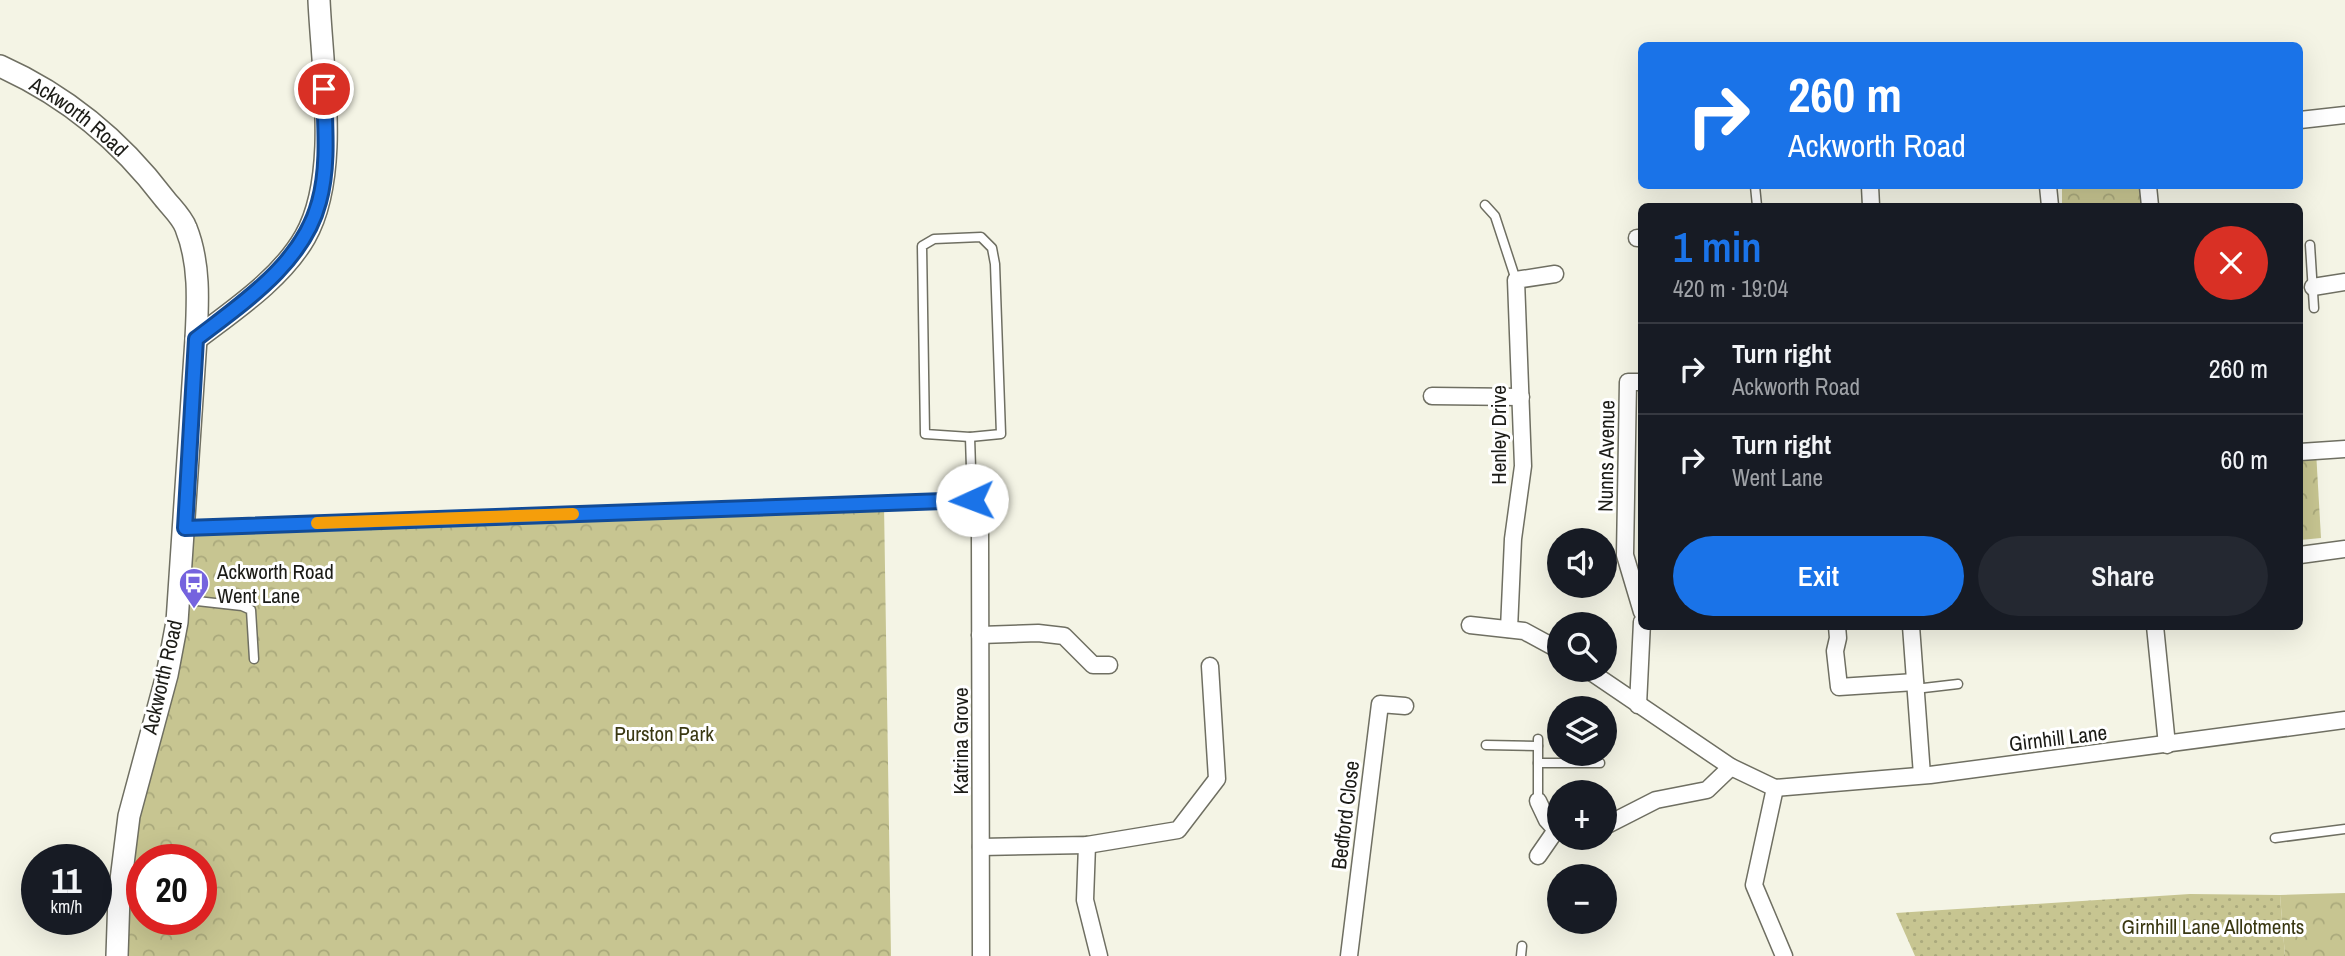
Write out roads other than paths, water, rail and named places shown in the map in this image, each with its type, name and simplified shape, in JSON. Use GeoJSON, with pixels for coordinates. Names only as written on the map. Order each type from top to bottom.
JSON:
{"type":"FeatureCollection","features":[{"type":"Feature","properties":{"kind":"main road"},"geometry":{"type":"LineString","coordinates":[[196,339],[274,275],[304,238],[314,219],[322,187],[325,155],[319,0]]}},
{"type":"Feature","properties":{"kind":"main road","name":"Ackworth Road"},"geometry":{"type":"LineString","coordinates":[[0,66],[84,114],[132,158],[185,226],[195,261],[198,297],[179,600],[166,675],[129,816],[119,896],[117,956]]}},
{"type":"Feature","properties":{"kind":"street"},"geometry":{"type":"LineString","coordinates":[[2303,120],[2345,115]]}},
{"type":"Feature","properties":{"kind":"street"},"geometry":{"type":"LineString","coordinates":[[1516,280],[1555,274]]}},
{"type":"Feature","properties":{"kind":"street","name":"Henley Drive"},"geometry":{"type":"LineString","coordinates":[[1509,629],[1513,539],[1523,466],[1516,280]]}},
{"type":"Feature","properties":{"kind":"street"},"geometry":{"type":"LineString","coordinates":[[2313,286],[2345,282]]}},
{"type":"Feature","properties":{"kind":"street","name":"Nunns Avenue"},"geometry":{"type":"LineString","coordinates":[[1635,382],[1625,555],[1636,568]]}},
{"type":"Feature","properties":{"kind":"street"},"geometry":{"type":"LineString","coordinates":[[1432,396],[1521,397]]}},
{"type":"Feature","properties":{"kind":"street"},"geometry":{"type":"LineString","coordinates":[[2303,452],[2345,449]]}},
{"type":"Feature","properties":{"kind":"street","name":"Katrina Grove"},"geometry":{"type":"LineString","coordinates":[[980,533],[981,956]]}},
{"type":"Feature","properties":{"kind":"street"},"geometry":{"type":"LineString","coordinates":[[2303,555],[2345,549]]}},
{"type":"Feature","properties":{"kind":"street"},"geometry":{"type":"LineString","coordinates":[[1470,625],[1524,631],[1547,643]]}},
{"type":"Feature","properties":{"kind":"street"},"geometry":{"type":"LineString","coordinates":[[1638,705],[1642,630]]}},
{"type":"Feature","properties":{"kind":"street"},"geometry":{"type":"LineString","coordinates":[[1837,630],[1835,651],[1839,687],[1915,685]]}},
{"type":"Feature","properties":{"kind":"street"},"geometry":{"type":"LineString","coordinates":[[1911,630],[1922,775]]}},
{"type":"Feature","properties":{"kind":"street"},"geometry":{"type":"LineString","coordinates":[[2155,630],[2167,745]]}},
{"type":"Feature","properties":{"kind":"street"},"geometry":{"type":"LineString","coordinates":[[981,635],[1038,633],[1064,636],[1093,665],[1109,665]]}},
{"type":"Feature","properties":{"kind":"street"},"geometry":{"type":"LineString","coordinates":[[981,847],[1087,845],[1178,830],[1217,779],[1210,666]]}},
{"type":"Feature","properties":{"kind":"street"},"geometry":{"type":"LineString","coordinates":[[1605,682],[1731,767],[1775,788],[1754,885],[1784,956]]}},
{"type":"Feature","properties":{"kind":"street","name":"Bedford Close"},"geometry":{"type":"LineString","coordinates":[[1349,956],[1380,704],[1405,706]]}},
{"type":"Feature","properties":{"kind":"street","name":"Girnhill Lane"},"geometry":{"type":"LineString","coordinates":[[1775,788],[1922,775],[2345,720]]}},
{"type":"Feature","properties":{"kind":"street"},"geometry":{"type":"LineString","coordinates":[[1617,820],[1656,800],[1707,790],[1731,767]]}},
{"type":"Feature","properties":{"kind":"street"},"geometry":{"type":"LineString","coordinates":[[1538,801],[1547,820]]}},
{"type":"Feature","properties":{"kind":"street"},"geometry":{"type":"LineString","coordinates":[[1538,856],[1547,844]]}},
{"type":"Feature","properties":{"kind":"street"},"geometry":{"type":"LineString","coordinates":[[1087,845],[1085,900],[1099,956]]}},
{"type":"Feature","properties":{"kind":"lane"},"geometry":{"type":"LineString","coordinates":[[1485,205],[1495,216],[1516,280]]}},
{"type":"Feature","properties":{"kind":"lane"},"geometry":{"type":"LineString","coordinates":[[981,237],[992,248],[995,264],[1001,434],[970,437],[925,434],[922,246],[934,239],[981,237]]}},
{"type":"Feature","properties":{"kind":"lane"},"geometry":{"type":"LineString","coordinates":[[2310,245],[2314,308]]}},
{"type":"Feature","properties":{"kind":"lane"},"geometry":{"type":"LineString","coordinates":[[185,528],[972,500],[970,437]]}},
{"type":"Feature","properties":{"kind":"lane"},"geometry":{"type":"LineString","coordinates":[[179,600],[242,606],[251,610],[254,659]]}},
{"type":"Feature","properties":{"kind":"lane"},"geometry":{"type":"LineString","coordinates":[[1915,685],[1958,684]]}},
{"type":"Feature","properties":{"kind":"lane"},"geometry":{"type":"LineString","coordinates":[[1486,745],[1538,742],[1538,801]]}},
{"type":"Feature","properties":{"kind":"lane"},"geometry":{"type":"LineString","coordinates":[[1538,762],[1547,762]]}},
{"type":"Feature","properties":{"kind":"lane"},"geometry":{"type":"LineString","coordinates":[[2275,838],[2345,829]]}},
{"type":"Feature","properties":{"kind":"place","name":"Ackworth Road Went Lane"},"geometry":{"type":"Point","coordinates":[194,610]}},
{"type":"Feature","properties":{"kind":"park label","name":"Purston Park"},"geometry":{"type":"Point","coordinates":[664,733]}},
{"type":"Feature","properties":{"kind":"park label","name":"Girnhill Lane Allotments"},"geometry":{"type":"Point","coordinates":[2213,926]}}]}
